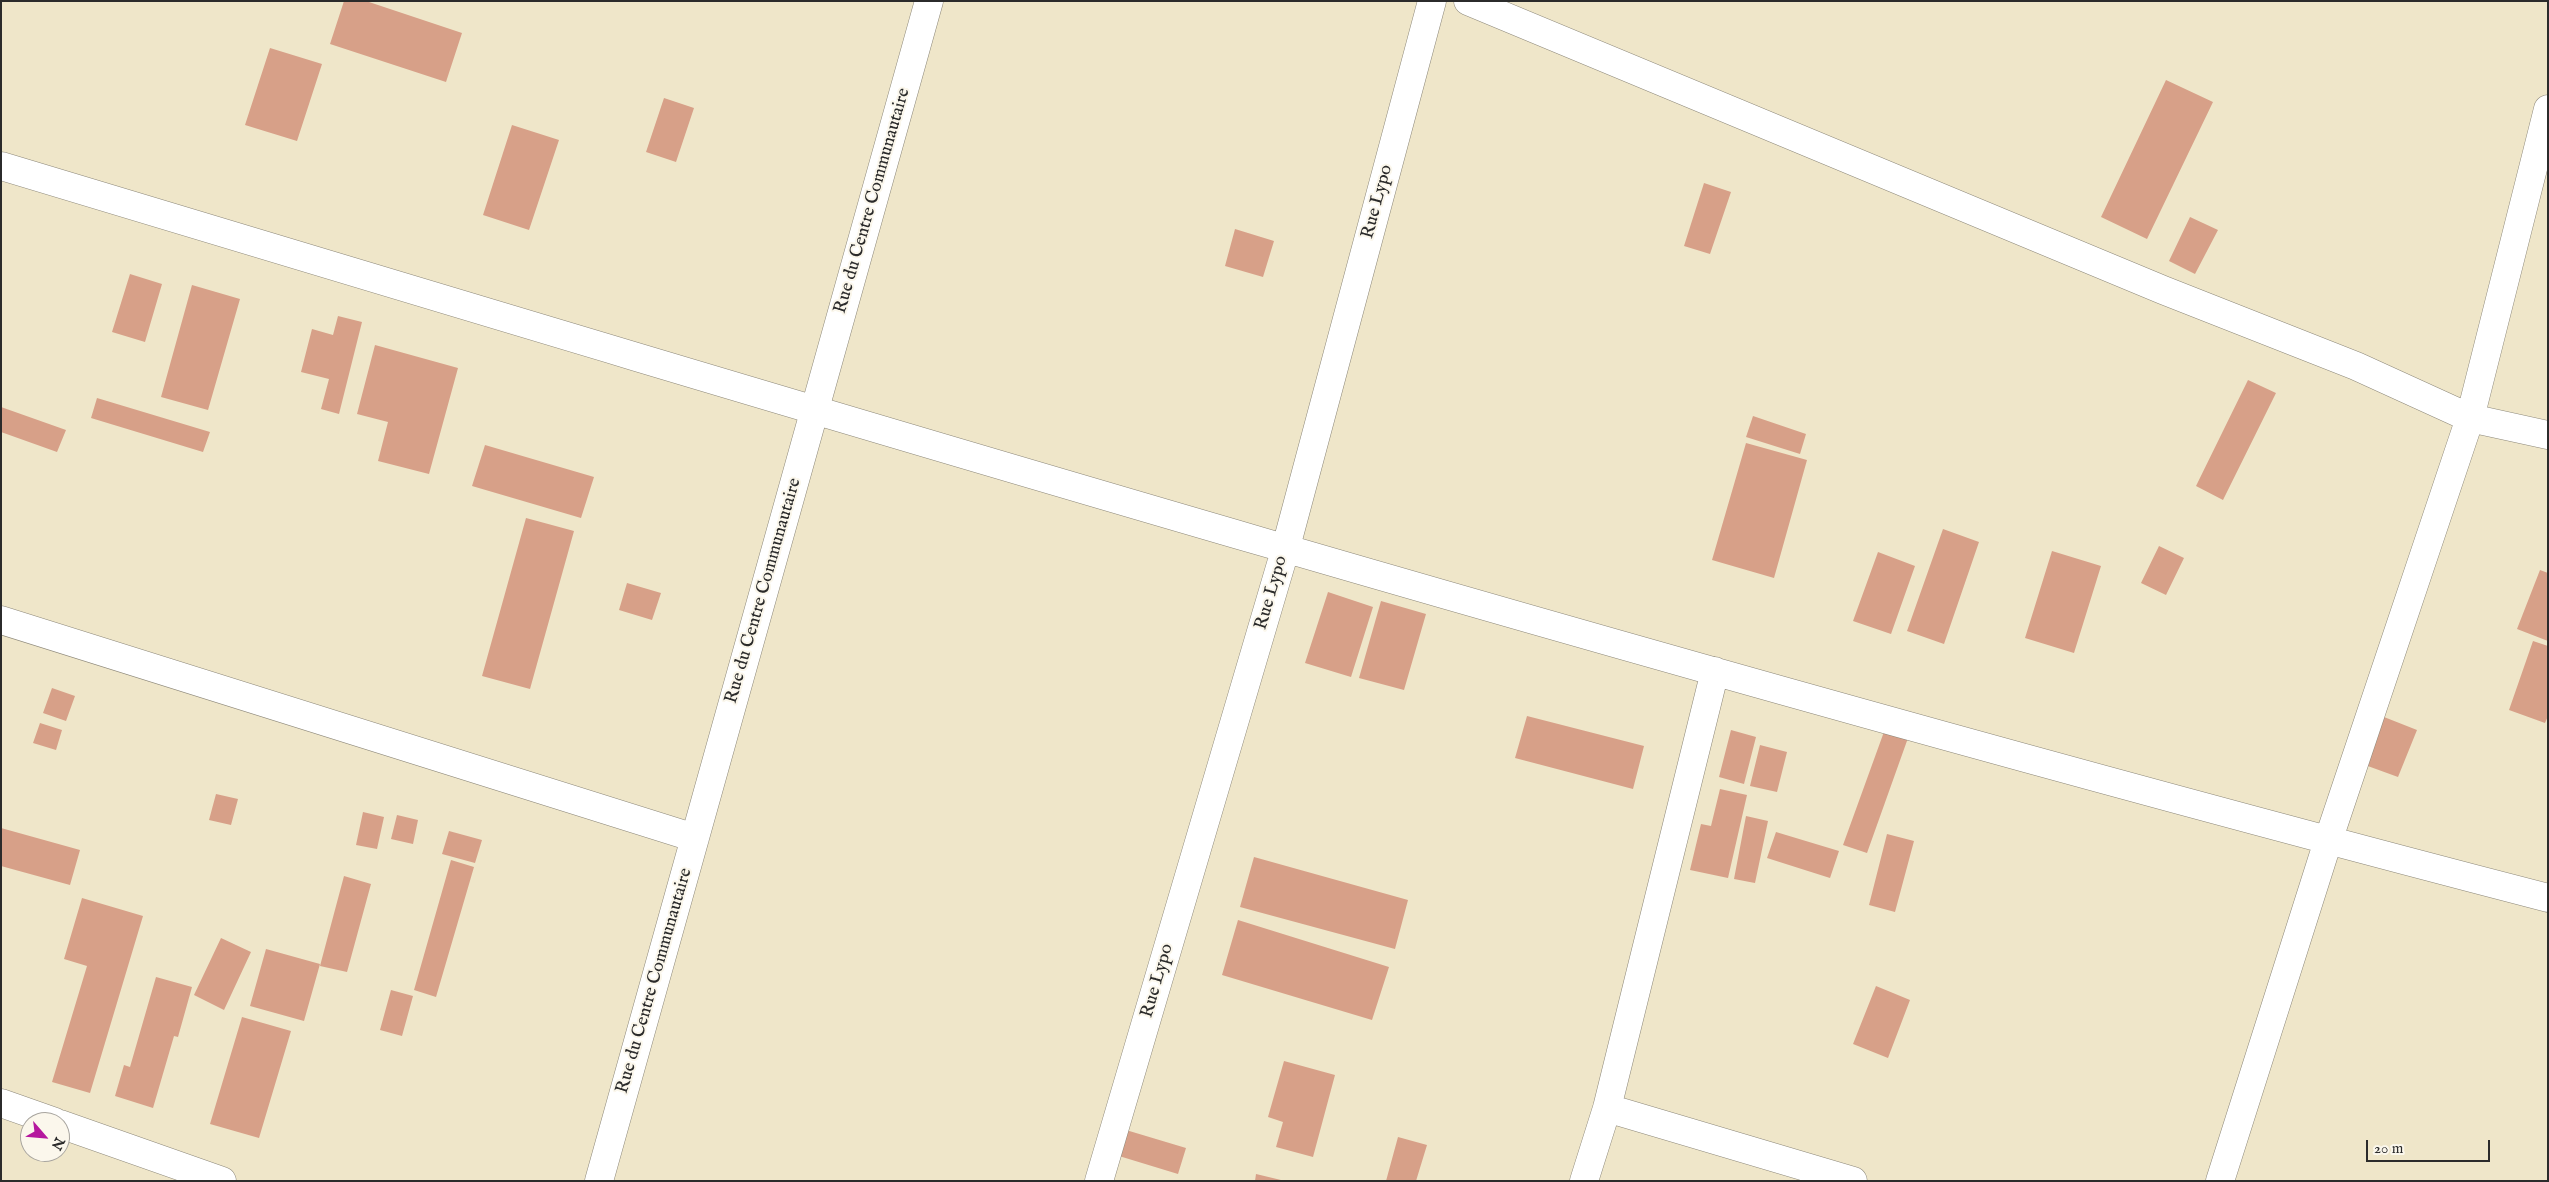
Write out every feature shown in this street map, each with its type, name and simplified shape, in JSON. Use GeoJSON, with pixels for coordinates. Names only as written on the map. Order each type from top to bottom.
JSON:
{"type":"FeatureCollection","features":[{"type":"Feature","properties":{"kind":"street","name":"Rue du Centre Communautaire"},"geometry":{"type":"LineString","coordinates":[[599,1181],[929,1]]}},
{"type":"Feature","properties":{"kind":"street","name":"Rue Lypo"},"geometry":{"type":"LineString","coordinates":[[1098,1181],[1286,548],[1432,1]]}},
{"type":"Feature","properties":{"kind":"street"},"geometry":{"type":"LineString","coordinates":[[1468,1],[2154,286],[2356,366],[2470,418],[2548,435]]}},
{"type":"Feature","properties":{"kind":"street"},"geometry":{"type":"LineString","coordinates":[[2220,1181],[2328,841],[2470,418],[2548,108]]}},
{"type":"Feature","properties":{"kind":"street"},"geometry":{"type":"LineString","coordinates":[[1,166],[814,411],[1286,548],[1715,671],[2328,841],[2548,898]]}},
{"type":"Feature","properties":{"kind":"street"},"geometry":{"type":"LineString","coordinates":[[1,620],[695,838]]}},
{"type":"Feature","properties":{"kind":"street"},"geometry":{"type":"LineString","coordinates":[[1584,1181],[1607,1108],[1715,671]]}},
{"type":"Feature","properties":{"kind":"street"},"geometry":{"type":"LineString","coordinates":[[1,1103],[27,1112]]}},
{"type":"Feature","properties":{"kind":"street"},"geometry":{"type":"LineString","coordinates":[[1607,1108],[1853,1181]]}},
{"type":"Feature","properties":{"kind":"street"},"geometry":{"type":"LineString","coordinates":[[70,1128],[222,1181]]}},
{"type":"Feature","properties":{"kind":"building"},"geometry":{"type":"Polygon","coordinates":[[[344,1],[366,1],[462,33],[446,82],[330,44],[344,1]]]}},
{"type":"Feature","properties":{"kind":"building"},"geometry":{"type":"Polygon","coordinates":[[[270,48],[322,64],[297,141],[245,125],[270,48]]]}},
{"type":"Feature","properties":{"kind":"building"},"geometry":{"type":"Polygon","coordinates":[[[2166,80],[2213,102],[2147,239],[2101,217],[2166,80]]]}},
{"type":"Feature","properties":{"kind":"building"},"geometry":{"type":"Polygon","coordinates":[[[664,98],[694,108],[676,162],[646,152],[664,98]]]}},
{"type":"Feature","properties":{"kind":"building"},"geometry":{"type":"Polygon","coordinates":[[[512,125],[559,140],[529,230],[483,215],[512,125]]]}},
{"type":"Feature","properties":{"kind":"building"},"geometry":{"type":"Polygon","coordinates":[[[1704,183],[1731,192],[1710,254],[1684,246],[1704,183]]]}},
{"type":"Feature","properties":{"kind":"building"},"geometry":{"type":"Polygon","coordinates":[[[2190,217],[2218,230],[2195,274],[2169,261],[2190,217]]]}},
{"type":"Feature","properties":{"kind":"building"},"geometry":{"type":"Polygon","coordinates":[[[1235,229],[1274,241],[1263,277],[1225,266],[1235,229]]]}},
{"type":"Feature","properties":{"kind":"building"},"geometry":{"type":"Polygon","coordinates":[[[130,274],[162,284],[145,342],[112,332],[130,274]]]}},
{"type":"Feature","properties":{"kind":"building"},"geometry":{"type":"Polygon","coordinates":[[[192,285],[240,299],[208,410],[161,397],[192,285]]]}},
{"type":"Feature","properties":{"kind":"building"},"geometry":{"type":"Polygon","coordinates":[[[338,316],[362,322],[339,414],[321,409],[329,379],[301,372],[312,329],[333,335],[338,316]]]}},
{"type":"Feature","properties":{"kind":"building"},"geometry":{"type":"Polygon","coordinates":[[[375,345],[458,368],[429,474],[378,461],[388,422],[357,414],[375,345]]]}},
{"type":"Feature","properties":{"kind":"building"},"geometry":{"type":"Polygon","coordinates":[[[2248,380],[2276,393],[2223,500],[2196,486],[2248,380]]]}},
{"type":"Feature","properties":{"kind":"building"},"geometry":{"type":"Polygon","coordinates":[[[97,398],[210,432],[203,452],[91,418],[97,398]]]}},
{"type":"Feature","properties":{"kind":"building"},"geometry":{"type":"Polygon","coordinates":[[[1,407],[66,430],[57,452],[1,432],[1,407]]]}},
{"type":"Feature","properties":{"kind":"building"},"geometry":{"type":"Polygon","coordinates":[[[1753,416],[1806,434],[1800,454],[1746,437],[1753,416]]]}},
{"type":"Feature","properties":{"kind":"building"},"geometry":{"type":"Polygon","coordinates":[[[1746,443],[1807,460],[1774,578],[1712,560],[1746,443]]]}},
{"type":"Feature","properties":{"kind":"building"},"geometry":{"type":"Polygon","coordinates":[[[485,445],[594,477],[581,518],[472,486],[485,445]]]}},
{"type":"Feature","properties":{"kind":"building"},"geometry":{"type":"Polygon","coordinates":[[[526,518],[574,531],[530,689],[482,676],[526,518]]]}},
{"type":"Feature","properties":{"kind":"building"},"geometry":{"type":"Polygon","coordinates":[[[1943,529],[1979,542],[1944,644],[1907,631],[1943,529]]]}},
{"type":"Feature","properties":{"kind":"building"},"geometry":{"type":"Polygon","coordinates":[[[2159,546],[2184,558],[2166,595],[2141,583],[2159,546]]]}},
{"type":"Feature","properties":{"kind":"building"},"geometry":{"type":"Polygon","coordinates":[[[2052,551],[2101,566],[2074,653],[2025,638],[2052,551]]]}},
{"type":"Feature","properties":{"kind":"building"},"geometry":{"type":"Polygon","coordinates":[[[1878,552],[1915,566],[1891,634],[1853,621],[1878,552]]]}},
{"type":"Feature","properties":{"kind":"building"},"geometry":{"type":"Polygon","coordinates":[[[2540,570],[2548,573],[2548,641],[2517,629],[2540,570]]]}},
{"type":"Feature","properties":{"kind":"building"},"geometry":{"type":"Polygon","coordinates":[[[627,583],[661,593],[652,620],[619,610],[627,583]]]}},
{"type":"Feature","properties":{"kind":"building"},"geometry":{"type":"Polygon","coordinates":[[[1328,592],[1373,607],[1351,677],[1305,663],[1328,592]]]}},
{"type":"Feature","properties":{"kind":"building"},"geometry":{"type":"Polygon","coordinates":[[[1381,601],[1426,614],[1404,690],[1359,678],[1381,601]]]}},
{"type":"Feature","properties":{"kind":"building"},"geometry":{"type":"Polygon","coordinates":[[[2533,641],[2548,646],[2548,716],[2545,723],[2509,710],[2533,641]]]}},
{"type":"Feature","properties":{"kind":"building"},"geometry":{"type":"Polygon","coordinates":[[[52,688],[75,696],[66,721],[43,713],[52,688]]]}},
{"type":"Feature","properties":{"kind":"building"},"geometry":{"type":"Polygon","coordinates":[[[1527,716],[1644,746],[1633,789],[1515,758],[1527,716]]]}},
{"type":"Feature","properties":{"kind":"building"},"geometry":{"type":"Polygon","coordinates":[[[2384,717],[2417,730],[2398,777],[2365,765],[2384,717]]]}},
{"type":"Feature","properties":{"kind":"building"},"geometry":{"type":"Polygon","coordinates":[[[40,723],[62,730],[56,750],[33,743],[40,723]]]}},
{"type":"Feature","properties":{"kind":"building"},"geometry":{"type":"Polygon","coordinates":[[[1885,729],[1908,738],[1867,853],[1843,845],[1885,729]]]}},
{"type":"Feature","properties":{"kind":"building"},"geometry":{"type":"Polygon","coordinates":[[[1731,730],[1756,737],[1744,784],[1719,777],[1731,730]]]}},
{"type":"Feature","properties":{"kind":"building"},"geometry":{"type":"Polygon","coordinates":[[[1760,745],[1787,752],[1777,792],[1750,786],[1760,745]]]}},
{"type":"Feature","properties":{"kind":"building"},"geometry":{"type":"Polygon","coordinates":[[[1720,789],[1747,795],[1728,878],[1690,870],[1701,824],[1711,826],[1720,789]]]}},
{"type":"Feature","properties":{"kind":"building"},"geometry":{"type":"Polygon","coordinates":[[[216,794],[238,799],[231,825],[209,820],[216,794]]]}},
{"type":"Feature","properties":{"kind":"building"},"geometry":{"type":"Polygon","coordinates":[[[363,812],[384,817],[377,849],[356,845],[363,812]]]}},
{"type":"Feature","properties":{"kind":"building"},"geometry":{"type":"Polygon","coordinates":[[[397,815],[418,820],[413,844],[391,839],[397,815]]]}},
{"type":"Feature","properties":{"kind":"building"},"geometry":{"type":"Polygon","coordinates":[[[1746,816],[1768,821],[1755,883],[1734,879],[1746,816]]]}},
{"type":"Feature","properties":{"kind":"building"},"geometry":{"type":"Polygon","coordinates":[[[1,828],[80,850],[70,885],[1,866],[1,828]]]}},
{"type":"Feature","properties":{"kind":"building"},"geometry":{"type":"Polygon","coordinates":[[[449,831],[482,840],[475,863],[442,854],[449,831]]]}},
{"type":"Feature","properties":{"kind":"building"},"geometry":{"type":"Polygon","coordinates":[[[1776,832],[1839,851],[1830,878],[1767,858],[1776,832]]]}},
{"type":"Feature","properties":{"kind":"building"},"geometry":{"type":"Polygon","coordinates":[[[1887,834],[1914,841],[1895,912],[1869,905],[1887,834]]]}},
{"type":"Feature","properties":{"kind":"building"},"geometry":{"type":"Polygon","coordinates":[[[1254,857],[1408,900],[1395,949],[1240,907],[1254,857]]]}},
{"type":"Feature","properties":{"kind":"building"},"geometry":{"type":"Polygon","coordinates":[[[451,860],[474,867],[436,997],[414,990],[451,860]]]}},
{"type":"Feature","properties":{"kind":"building"},"geometry":{"type":"Polygon","coordinates":[[[344,876],[371,884],[347,972],[320,966],[344,876]]]}},
{"type":"Feature","properties":{"kind":"building"},"geometry":{"type":"Polygon","coordinates":[[[82,898],[143,916],[90,1093],[52,1082],[87,966],[64,959],[82,898]]]}},
{"type":"Feature","properties":{"kind":"building"},"geometry":{"type":"Polygon","coordinates":[[[1238,920],[1389,967],[1372,1020],[1222,975],[1238,920]]]}},
{"type":"Feature","properties":{"kind":"building"},"geometry":{"type":"Polygon","coordinates":[[[221,938],[251,952],[224,1010],[194,995],[221,938]]]}},
{"type":"Feature","properties":{"kind":"building"},"geometry":{"type":"Polygon","coordinates":[[[266,949],[320,964],[304,1021],[250,1006],[266,949]]]}},
{"type":"Feature","properties":{"kind":"building"},"geometry":{"type":"Polygon","coordinates":[[[156,977],[192,987],[178,1037],[174,1036],[153,1108],[115,1096],[124,1065],[130,1067],[156,977]]]}},
{"type":"Feature","properties":{"kind":"building"},"geometry":{"type":"Polygon","coordinates":[[[1876,986],[1910,1000],[1888,1058],[1853,1044],[1876,986]]]}},
{"type":"Feature","properties":{"kind":"building"},"geometry":{"type":"Polygon","coordinates":[[[391,990],[413,996],[402,1036],[380,1030],[391,990]]]}},
{"type":"Feature","properties":{"kind":"building"},"geometry":{"type":"Polygon","coordinates":[[[242,1017],[291,1031],[259,1138],[210,1124],[242,1017]]]}},
{"type":"Feature","properties":{"kind":"building"},"geometry":{"type":"Polygon","coordinates":[[[1284,1061],[1335,1075],[1313,1157],[1276,1147],[1283,1122],[1268,1117],[1284,1061]]]}},
{"type":"Feature","properties":{"kind":"building"},"geometry":{"type":"Polygon","coordinates":[[[1126,1130],[1186,1148],[1178,1174],[1119,1156],[1126,1130]]]}},
{"type":"Feature","properties":{"kind":"building"},"geometry":{"type":"Polygon","coordinates":[[[1398,1137],[1427,1145],[1416,1181],[1386,1181],[1398,1137]]]}},
{"type":"Feature","properties":{"kind":"building"},"geometry":{"type":"Polygon","coordinates":[[[1256,1174],[1281,1180],[1281,1181],[1255,1181],[1256,1174]]]}}]}
